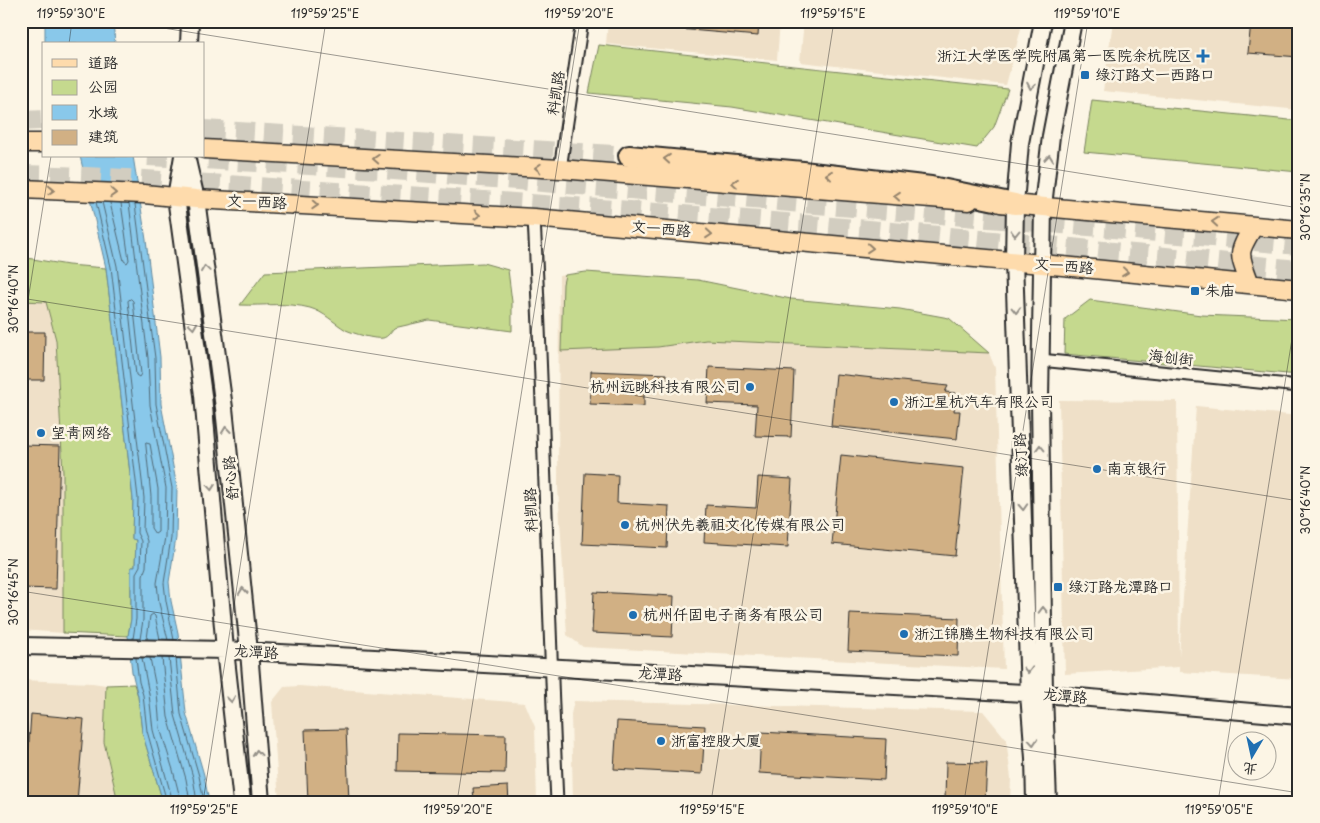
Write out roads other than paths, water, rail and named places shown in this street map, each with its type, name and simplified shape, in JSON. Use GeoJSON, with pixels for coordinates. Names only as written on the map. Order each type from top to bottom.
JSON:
{"type":"FeatureCollection","features":[{"type":"Feature","properties":{"kind":"highway"},"geometry":{"type":"LineString","coordinates":[[630,156],[931,187],[1015,204]]}},
{"type":"Feature","properties":{"kind":"main road"},"geometry":{"type":"LineString","coordinates":[[21,143],[42,143]]}},
{"type":"Feature","properties":{"kind":"main road"},"geometry":{"type":"LineString","coordinates":[[205,149],[560,169],[1043,206],[1299,230]]}},
{"type":"Feature","properties":{"kind":"main road","name":"文一西路"},"geometry":{"type":"LineString","coordinates":[[21,189],[144,194],[196,199],[534,218],[1014,261],[1299,289]]}},
{"type":"Feature","properties":{"kind":"main road"},"geometry":{"type":"LineString","coordinates":[[1250,284],[1240,251],[1254,226]]}},
{"type":"Feature","properties":{"kind":"street"},"geometry":{"type":"LineString","coordinates":[[189,42],[190,21]]}},
{"type":"Feature","properties":{"kind":"street","name":"科凯路"},"geometry":{"type":"LineString","coordinates":[[560,169],[582,21]]}},
{"type":"Feature","properties":{"kind":"street","name":"绿汀路"},"geometry":{"type":"LineString","coordinates":[[1043,21],[1020,143],[1015,204],[1014,261],[1036,694],[1048,802]]}},
{"type":"Feature","properties":{"kind":"street","name":"绿汀路"},"geometry":{"type":"LineString","coordinates":[[1035,802],[1034,758],[1043,206],[1052,136],[1073,21]]}},
{"type":"Feature","properties":{"kind":"street","name":"舒心路"},"geometry":{"type":"LineString","coordinates":[[184,158],[176,197],[203,395],[225,650],[242,802]]}},
{"type":"Feature","properties":{"kind":"street","name":"舒心路"},"geometry":{"type":"LineString","coordinates":[[185,158],[196,199],[224,408],[249,651],[261,802]]}},
{"type":"Feature","properties":{"kind":"street","name":"科凯路"},"geometry":{"type":"LineString","coordinates":[[534,218],[542,372],[550,668],[557,802]]}},
{"type":"Feature","properties":{"kind":"street","name":"海创街"},"geometry":{"type":"LineString","coordinates":[[1040,360],[1299,386]]}},
{"type":"Feature","properties":{"kind":"street","name":"龙潭路"},"geometry":{"type":"LineString","coordinates":[[21,646],[249,651],[1036,694],[1299,716]]}},
{"type":"Feature","properties":{"kind":"water"},"geometry":{"type":"Polygon","coordinates":[[[45,21],[113,21],[115,42],[45,42],[45,21]]]}},
{"type":"Feature","properties":{"kind":"water"},"geometry":{"type":"Polygon","coordinates":[[[80,158],[133,158],[146,240],[160,357],[161,404],[177,487],[176,538],[169,582],[171,601],[178,633],[186,713],[204,775],[209,802],[163,802],[142,732],[128,636],[131,619],[131,567],[135,567],[136,540],[132,539],[133,499],[106,268],[80,158]]]}},
{"type":"Feature","properties":{"kind":"tunnel"},"geometry":{"type":"LineString","coordinates":[[21,121],[42,120]]}},
{"type":"Feature","properties":{"kind":"tunnel"},"geometry":{"type":"LineString","coordinates":[[205,130],[629,156]]}},
{"type":"Feature","properties":{"kind":"tunnel"},"geometry":{"type":"LineString","coordinates":[[184,158],[381,169],[1113,228],[1299,245]]}},
{"type":"Feature","properties":{"kind":"tunnel"},"geometry":{"type":"LineString","coordinates":[[21,175],[178,182],[577,207],[938,236],[1299,270]]}},
{"type":"Feature","properties":{"kind":"place","name":"浙江大学医学院附属第一医院余杭院区"},"geometry":{"type":"Point","coordinates":[1203,56]}},
{"type":"Feature","properties":{"kind":"place","name":"绿汀路文一西路口"},"geometry":{"type":"Point","coordinates":[1085,75]}},
{"type":"Feature","properties":{"kind":"place","name":"朱庙"},"geometry":{"type":"Point","coordinates":[1195,291]}},
{"type":"Feature","properties":{"kind":"place","name":"杭州远眺科技有限公司"},"geometry":{"type":"Point","coordinates":[750,387]}},
{"type":"Feature","properties":{"kind":"place","name":"浙江星杭汽车有限公司"},"geometry":{"type":"Point","coordinates":[894,402]}},
{"type":"Feature","properties":{"kind":"place","name":"望青网络"},"geometry":{"type":"Point","coordinates":[41,433]}},
{"type":"Feature","properties":{"kind":"place","name":"南京银行"},"geometry":{"type":"Point","coordinates":[1097,469]}},
{"type":"Feature","properties":{"kind":"place","name":"杭州伏先羲祖文化传媒有限公司"},"geometry":{"type":"Point","coordinates":[625,525]}},
{"type":"Feature","properties":{"kind":"place","name":"绿汀路龙潭路口"},"geometry":{"type":"Point","coordinates":[1058,587]}},
{"type":"Feature","properties":{"kind":"place","name":"杭州仟固电子商务有限公司"},"geometry":{"type":"Point","coordinates":[633,615]}},
{"type":"Feature","properties":{"kind":"place","name":"浙江锦腾生物科技有限公司"},"geometry":{"type":"Point","coordinates":[904,634]}},
{"type":"Feature","properties":{"kind":"place","name":"浙富控股大厦"},"geometry":{"type":"Point","coordinates":[661,741]}}]}
